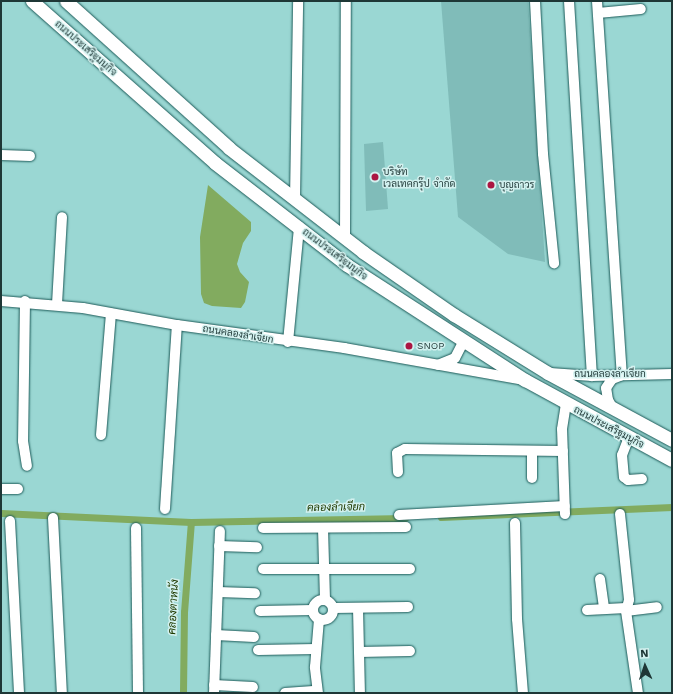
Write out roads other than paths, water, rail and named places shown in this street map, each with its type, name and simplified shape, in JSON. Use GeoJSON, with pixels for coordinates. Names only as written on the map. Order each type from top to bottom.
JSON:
{"type":"FeatureCollection","features":[{"type":"Feature","properties":{"kind":"main road","name":"ถนนประเสริฐมนูกิจ"},"geometry":{"type":"LineString","coordinates":[[32,1],[215,163],[347,264],[463,342],[525,380],[566,404],[672,460]]}},
{"type":"Feature","properties":{"kind":"main road","name":"ถนนประเสริฐมนูกิจ"},"geometry":{"type":"LineString","coordinates":[[66,1],[181,107],[294,200],[345,239],[454,315],[548,373],[672,440]]}},
{"type":"Feature","properties":{"kind":"street"},"geometry":{"type":"LineString","coordinates":[[294,200],[298,1]]}},
{"type":"Feature","properties":{"kind":"street"},"geometry":{"type":"LineString","coordinates":[[345,239],[346,1]]}},
{"type":"Feature","properties":{"kind":"street"},"geometry":{"type":"LineString","coordinates":[[535,1],[543,154],[554,263]]}},
{"type":"Feature","properties":{"kind":"street"},"geometry":{"type":"LineString","coordinates":[[570,1],[592,376]]}},
{"type":"Feature","properties":{"kind":"street"},"geometry":{"type":"LineString","coordinates":[[597,1],[622,375],[612,379],[606,388],[608,400],[613,409]]}},
{"type":"Feature","properties":{"kind":"street"},"geometry":{"type":"LineString","coordinates":[[598,13],[641,9]]}},
{"type":"Feature","properties":{"kind":"street"},"geometry":{"type":"LineString","coordinates":[[1,155],[30,156]]}},
{"type":"Feature","properties":{"kind":"street"},"geometry":{"type":"LineString","coordinates":[[57,304],[62,217]]}},
{"type":"Feature","properties":{"kind":"street"},"geometry":{"type":"LineString","coordinates":[[288,342],[299,227]]}},
{"type":"Feature","properties":{"kind":"street","name":"ถนนคลองลำเจียก"},"geometry":{"type":"LineString","coordinates":[[1,301],[25,301],[57,304],[177,325],[288,342],[344,348],[434,365],[455,358],[463,342]]}},
{"type":"Feature","properties":{"kind":"street"},"geometry":{"type":"LineString","coordinates":[[25,301],[23,449],[27,466]]}},
{"type":"Feature","properties":{"kind":"street"},"geometry":{"type":"LineString","coordinates":[[101,435],[111,314]]}},
{"type":"Feature","properties":{"kind":"street"},"geometry":{"type":"LineString","coordinates":[[165,509],[177,325]]}},
{"type":"Feature","properties":{"kind":"street"},"geometry":{"type":"LineString","coordinates":[[434,365],[525,380]]}},
{"type":"Feature","properties":{"kind":"street","name":"ถนนคลองลำเจียก"},"geometry":{"type":"LineString","coordinates":[[548,373],[592,376],[672,374]]}},
{"type":"Feature","properties":{"kind":"street"},"geometry":{"type":"LineString","coordinates":[[399,515],[565,509],[562,429],[566,404]]}},
{"type":"Feature","properties":{"kind":"street"},"geometry":{"type":"LineString","coordinates":[[629,437],[622,455],[624,477],[628,480],[642,479]]}},
{"type":"Feature","properties":{"kind":"street"},"geometry":{"type":"LineString","coordinates":[[398,472],[397,453],[404,449],[532,452],[563,451]]}},
{"type":"Feature","properties":{"kind":"street"},"geometry":{"type":"LineString","coordinates":[[532,452],[532,478]]}},
{"type":"Feature","properties":{"kind":"street"},"geometry":{"type":"LineString","coordinates":[[1,489],[18,489]]}},
{"type":"Feature","properties":{"kind":"street"},"geometry":{"type":"LineString","coordinates":[[620,514],[629,600],[626,609],[638,693]]}},
{"type":"Feature","properties":{"kind":"street"},"geometry":{"type":"LineString","coordinates":[[54,518],[62,693]]}},
{"type":"Feature","properties":{"kind":"street"},"geometry":{"type":"LineString","coordinates":[[10,521],[19,693]]}},
{"type":"Feature","properties":{"kind":"street"},"geometry":{"type":"LineString","coordinates":[[515,523],[517,619],[523,693]]}},
{"type":"Feature","properties":{"kind":"street"},"geometry":{"type":"LineString","coordinates":[[263,528],[406,527]]}},
{"type":"Feature","properties":{"kind":"street"},"geometry":{"type":"LineString","coordinates":[[136,528],[138,693]]}},
{"type":"Feature","properties":{"kind":"street"},"geometry":{"type":"LineString","coordinates":[[323,528],[325,600],[333,608],[408,607]]}},
{"type":"Feature","properties":{"kind":"street"},"geometry":{"type":"LineString","coordinates":[[220,531],[214,689],[253,687]]}},
{"type":"Feature","properties":{"kind":"street"},"geometry":{"type":"LineString","coordinates":[[219,546],[257,547]]}},
{"type":"Feature","properties":{"kind":"street"},"geometry":{"type":"LineString","coordinates":[[263,569],[410,569]]}},
{"type":"Feature","properties":{"kind":"street"},"geometry":{"type":"LineString","coordinates":[[600,579],[604,609]]}},
{"type":"Feature","properties":{"kind":"street"},"geometry":{"type":"LineString","coordinates":[[218,592],[254,593]]}},
{"type":"Feature","properties":{"kind":"street"},"geometry":{"type":"LineString","coordinates":[[313,610],[317,602],[325,600]]}},
{"type":"Feature","properties":{"kind":"street"},"geometry":{"type":"LineString","coordinates":[[587,610],[657,607]]}},
{"type":"Feature","properties":{"kind":"street"},"geometry":{"type":"LineString","coordinates":[[319,619],[331,617],[333,608]]}},
{"type":"Feature","properties":{"kind":"street"},"geometry":{"type":"LineString","coordinates":[[358,608],[360,693]]}},
{"type":"Feature","properties":{"kind":"street"},"geometry":{"type":"LineString","coordinates":[[260,611],[313,610]]}},
{"type":"Feature","properties":{"kind":"street"},"geometry":{"type":"LineString","coordinates":[[285,693],[318,692],[316,649],[319,619],[313,610]]}},
{"type":"Feature","properties":{"kind":"street"},"geometry":{"type":"LineString","coordinates":[[216,635],[254,637]]}},
{"type":"Feature","properties":{"kind":"street"},"geometry":{"type":"LineString","coordinates":[[258,650],[316,649]]}},
{"type":"Feature","properties":{"kind":"street"},"geometry":{"type":"LineString","coordinates":[[359,652],[410,651]]}},
{"type":"Feature","properties":{"kind":"waterway","name":"คลองลำเจียก"},"geometry":{"type":"LineString","coordinates":[[441,517],[672,507]]}},
{"type":"Feature","properties":{"kind":"waterway","name":"คลองลำเจียก"},"geometry":{"type":"LineString","coordinates":[[1,513],[191,522],[405,518]]}},
{"type":"Feature","properties":{"kind":"waterway","name":"คลองตาหนัง"},"geometry":{"type":"LineString","coordinates":[[183,693],[184,612],[191,522]]}},
{"type":"Feature","properties":{"kind":"place","name":"บริษัท เวลเทคกรุ๊ป จำกัด"},"geometry":{"type":"Point","coordinates":[375,177]}},
{"type":"Feature","properties":{"kind":"place","name":"บุญถาวร"},"geometry":{"type":"Point","coordinates":[491,185]}},
{"type":"Feature","properties":{"kind":"place","name":"SNOP"},"geometry":{"type":"Point","coordinates":[409,346]}}]}
